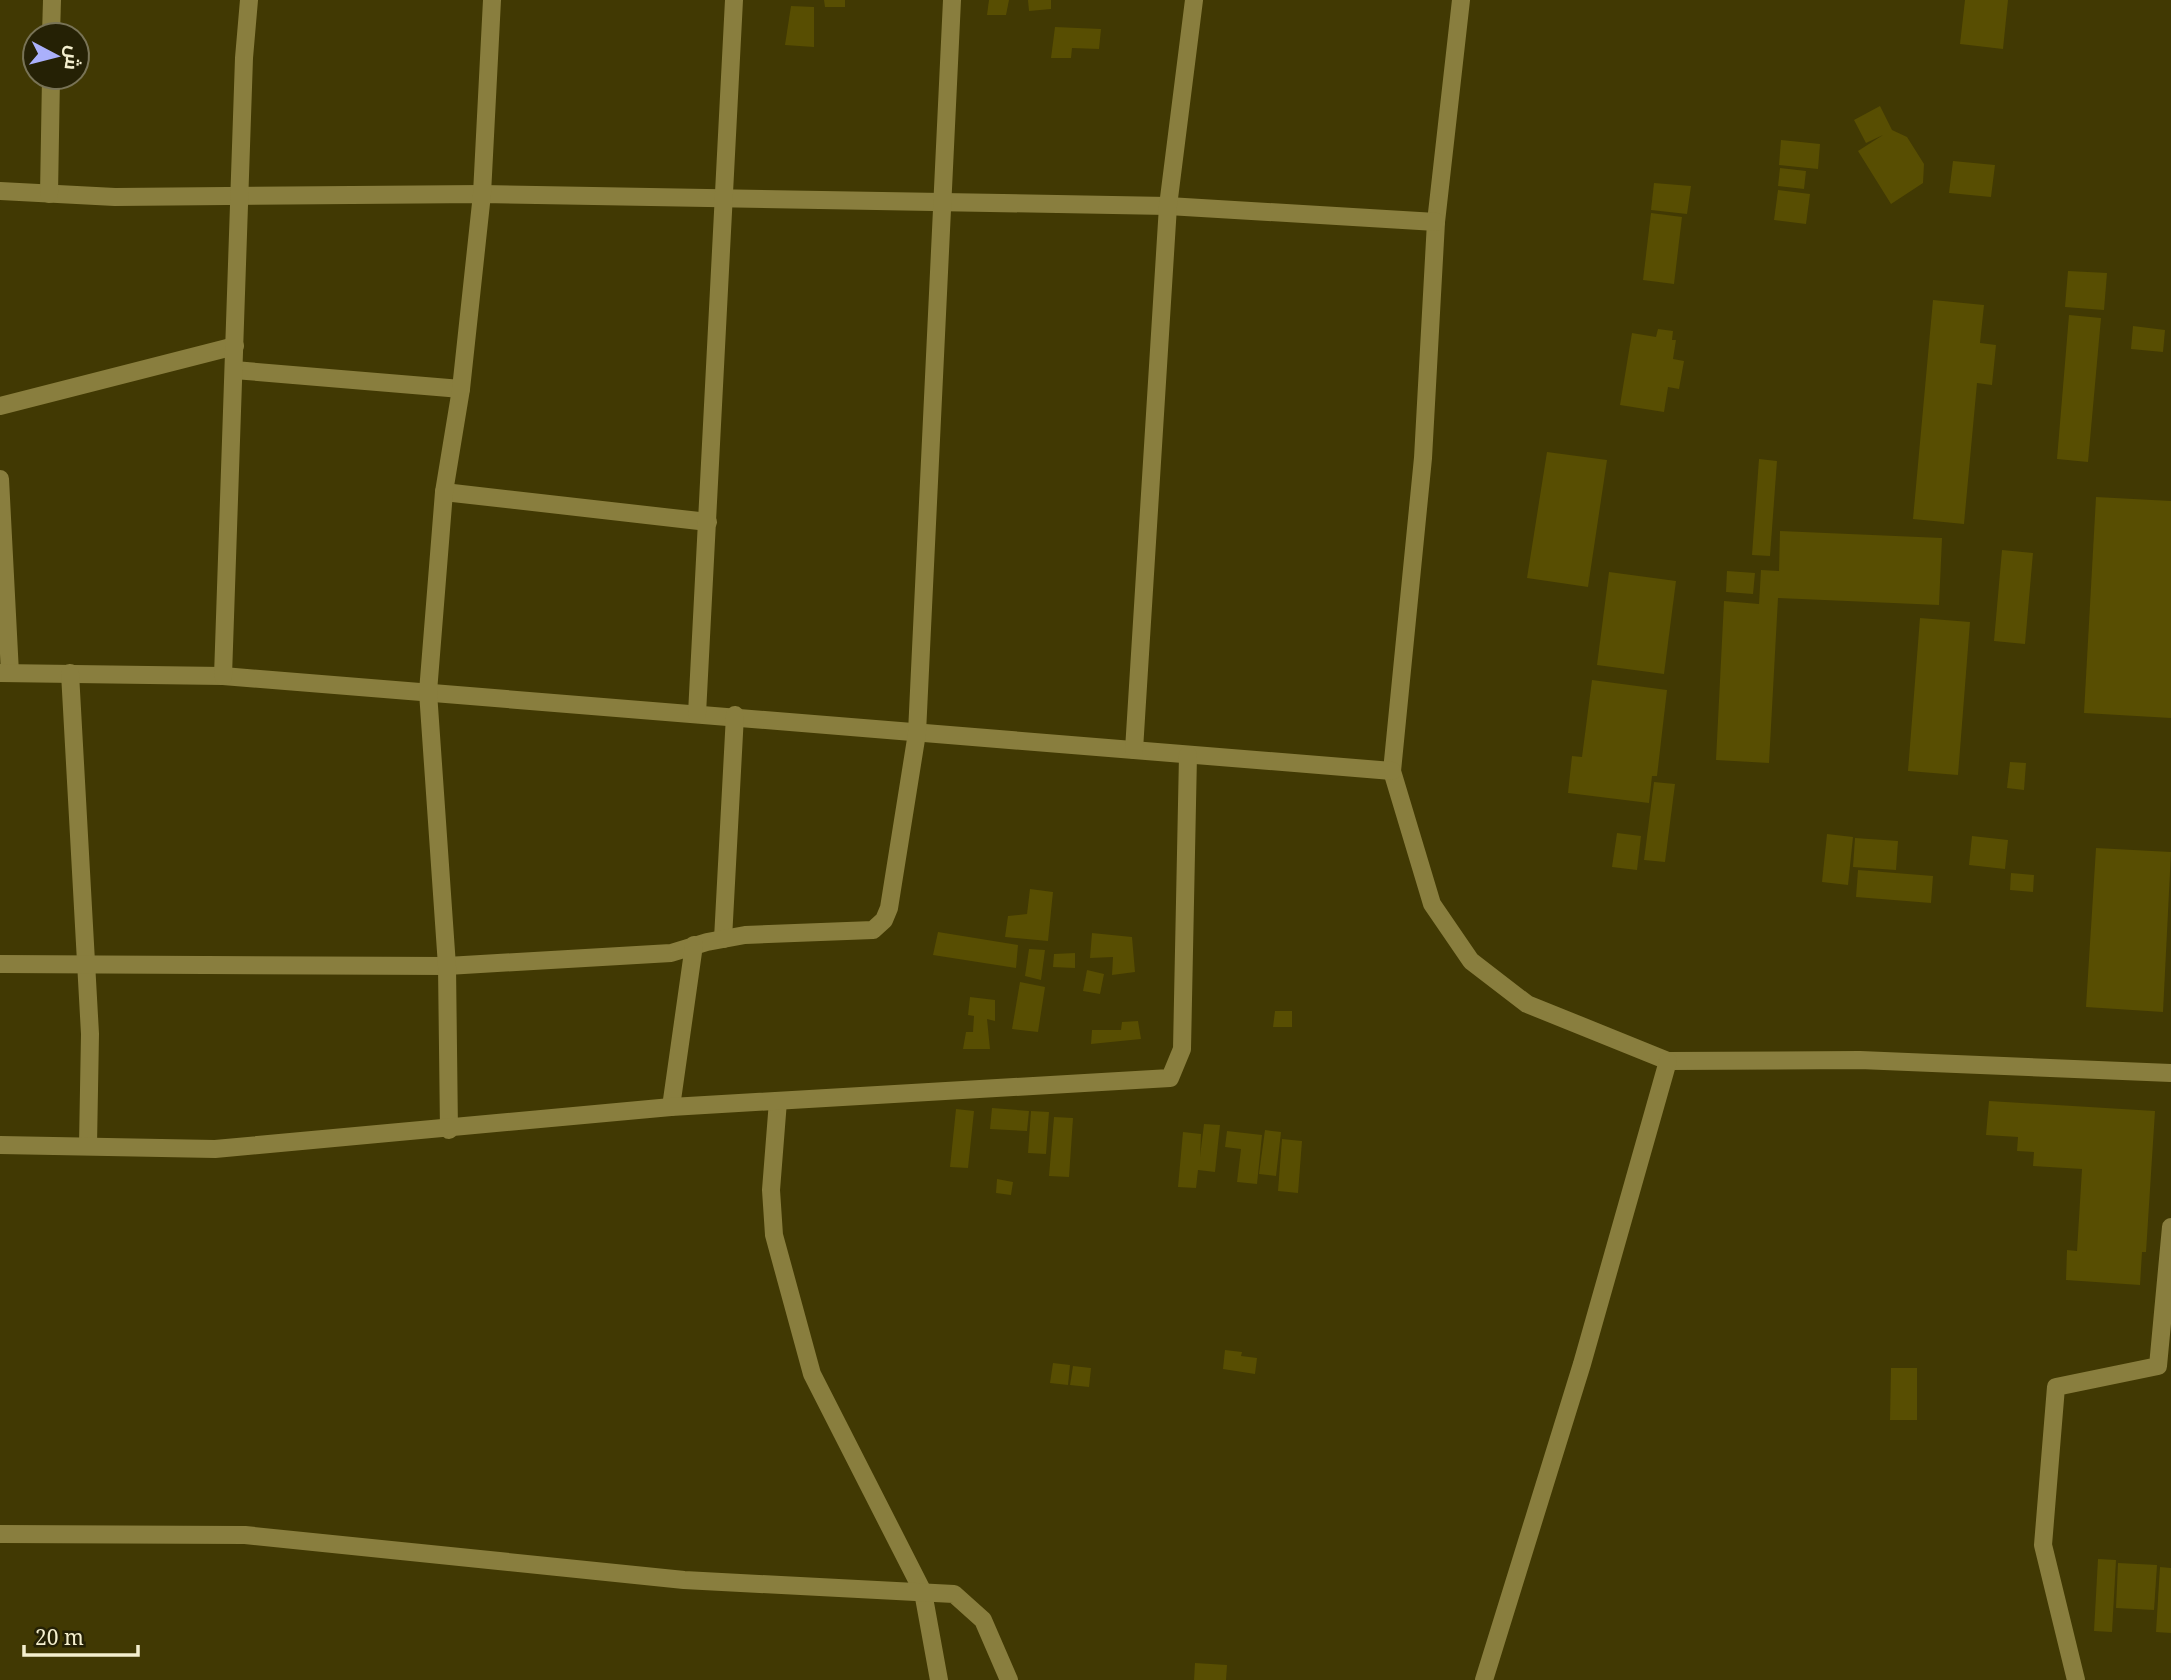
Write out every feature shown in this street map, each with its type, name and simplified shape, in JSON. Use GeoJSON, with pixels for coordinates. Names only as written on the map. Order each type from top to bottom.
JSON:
{"type":"FeatureCollection","features":[{"type":"Feature","properties":{"kind":"street"},"geometry":{"type":"LineString","coordinates":[[51,0],[51,21]]}},
{"type":"Feature","properties":{"kind":"street"},"geometry":{"type":"LineString","coordinates":[[223,676],[249,0]]}},
{"type":"Feature","properties":{"kind":"street"},"geometry":{"type":"LineString","coordinates":[[449,1130],[447,966],[428,692],[444,492],[461,389],[482,194],[492,0]]}},
{"type":"Feature","properties":{"kind":"street"},"geometry":{"type":"LineString","coordinates":[[697,714],[726,199],[734,0]]}},
{"type":"Feature","properties":{"kind":"street"},"geometry":{"type":"LineString","coordinates":[[0,964],[447,966],[671,953],[723,939],[873,930],[884,920],[889,908],[917,733],[952,0]]}},
{"type":"Feature","properties":{"kind":"street"},"geometry":{"type":"LineString","coordinates":[[1134,751],[1168,206],[1194,0]]}},
{"type":"Feature","properties":{"kind":"street"},"geometry":{"type":"LineString","coordinates":[[1461,0],[1436,222],[1423,458],[1392,771],[1432,904],[1471,961],[1527,1004],[1668,1061],[1860,1060],[2171,1073]]}},
{"type":"Feature","properties":{"kind":"street"},"geometry":{"type":"LineString","coordinates":[[49,194],[51,91]]}},
{"type":"Feature","properties":{"kind":"street"},"geometry":{"type":"LineString","coordinates":[[0,191],[115,197],[482,194],[1168,206],[1436,222]]}},
{"type":"Feature","properties":{"kind":"street"},"geometry":{"type":"LineString","coordinates":[[0,406],[235,346]]}},
{"type":"Feature","properties":{"kind":"street"},"geometry":{"type":"LineString","coordinates":[[234,370],[461,389]]}},
{"type":"Feature","properties":{"kind":"street"},"geometry":{"type":"LineString","coordinates":[[0,479],[5,673],[223,676],[735,715],[917,733],[1392,771]]}},
{"type":"Feature","properties":{"kind":"street"},"geometry":{"type":"LineString","coordinates":[[444,492],[709,522]]}},
{"type":"Feature","properties":{"kind":"street"},"geometry":{"type":"LineString","coordinates":[[70,673],[90,1034],[88,1145]]}},
{"type":"Feature","properties":{"kind":"street"},"geometry":{"type":"LineString","coordinates":[[723,939],[735,715]]}},
{"type":"Feature","properties":{"kind":"street"},"geometry":{"type":"LineString","coordinates":[[0,1145],[215,1149],[449,1130],[671,1107],[1170,1078],[1182,1049],[1188,755]]}},
{"type":"Feature","properties":{"kind":"street"},"geometry":{"type":"LineString","coordinates":[[671,1107],[694,946]]}},
{"type":"Feature","properties":{"kind":"street"},"geometry":{"type":"LineString","coordinates":[[1484,1680],[1582,1364],[1668,1061]]}},
{"type":"Feature","properties":{"kind":"street"},"geometry":{"type":"LineString","coordinates":[[778,1101],[771,1190],[774,1236],[812,1374],[923,1592],[939,1680]]}},
{"type":"Feature","properties":{"kind":"street"},"geometry":{"type":"LineString","coordinates":[[2076,1680],[2043,1545],[2056,1387],[2165,1366],[2171,1227]]}},
{"type":"Feature","properties":{"kind":"street"},"geometry":{"type":"LineString","coordinates":[[0,1534],[245,1535],[684,1580],[954,1594],[983,1620],[1009,1680]]}},
{"type":"Feature","properties":{"kind":"building"},"geometry":{"type":"Polygon","coordinates":[[[824,0],[845,0],[845,7],[825,7],[824,0]]]}},
{"type":"Feature","properties":{"kind":"building"},"geometry":{"type":"Polygon","coordinates":[[[989,0],[1009,0],[1006,15],[987,15],[989,0]]]}},
{"type":"Feature","properties":{"kind":"building"},"geometry":{"type":"Polygon","coordinates":[[[1028,0],[1051,0],[1051,9],[1029,11],[1028,0]]]}},
{"type":"Feature","properties":{"kind":"building"},"geometry":{"type":"Polygon","coordinates":[[[1965,0],[2008,0],[2003,49],[1960,44],[1965,0]]]}},
{"type":"Feature","properties":{"kind":"building"},"geometry":{"type":"Polygon","coordinates":[[[791,6],[814,7],[814,47],[785,45],[791,6]]]}},
{"type":"Feature","properties":{"kind":"building"},"geometry":{"type":"Polygon","coordinates":[[[1055,27],[1101,29],[1099,49],[1072,48],[1071,58],[1051,58],[1055,27]]]}},
{"type":"Feature","properties":{"kind":"building"},"geometry":{"type":"Polygon","coordinates":[[[1880,106],[1892,130],[1907,137],[1924,164],[1923,183],[1891,204],[1858,151],[1883,135],[1866,143],[1854,120],[1880,106]]]}},
{"type":"Feature","properties":{"kind":"building"},"geometry":{"type":"Polygon","coordinates":[[[1781,140],[1820,144],[1818,169],[1779,165],[1781,140]]]}},
{"type":"Feature","properties":{"kind":"building"},"geometry":{"type":"Polygon","coordinates":[[[1953,161],[1995,165],[1991,197],[1949,193],[1953,161]]]}},
{"type":"Feature","properties":{"kind":"building"},"geometry":{"type":"Polygon","coordinates":[[[1780,168],[1806,171],[1804,189],[1778,186],[1780,168]]]}},
{"type":"Feature","properties":{"kind":"building"},"geometry":{"type":"Polygon","coordinates":[[[1654,183],[1691,186],[1687,214],[1651,210],[1654,183]]]}},
{"type":"Feature","properties":{"kind":"building"},"geometry":{"type":"Polygon","coordinates":[[[1778,190],[1810,194],[1806,224],[1774,220],[1778,190]]]}},
{"type":"Feature","properties":{"kind":"building"},"geometry":{"type":"Polygon","coordinates":[[[1651,213],[1682,217],[1674,284],[1643,280],[1651,213]]]}},
{"type":"Feature","properties":{"kind":"building"},"geometry":{"type":"Polygon","coordinates":[[[2068,271],[2107,273],[2104,310],[2065,307],[2068,271]]]}},
{"type":"Feature","properties":{"kind":"building"},"geometry":{"type":"Polygon","coordinates":[[[1933,300],[1984,305],[1980,343],[1996,345],[1992,385],[1977,383],[1964,524],[1913,519],[1933,300]]]}},
{"type":"Feature","properties":{"kind":"building"},"geometry":{"type":"Polygon","coordinates":[[[2069,315],[2101,318],[2088,462],[2057,459],[2069,315]]]}},
{"type":"Feature","properties":{"kind":"building"},"geometry":{"type":"Polygon","coordinates":[[[2133,326],[2165,330],[2163,352],[2131,349],[2133,326]]]}},
{"type":"Feature","properties":{"kind":"building"},"geometry":{"type":"Polygon","coordinates":[[[1658,329],[1673,331],[1672,340],[1676,340],[1673,359],[1684,361],[1679,389],[1668,387],[1664,412],[1620,405],[1632,333],[1656,337],[1658,329]]]}},
{"type":"Feature","properties":{"kind":"building"},"geometry":{"type":"Polygon","coordinates":[[[1547,452],[1607,460],[1588,587],[1527,578],[1547,452]]]}},
{"type":"Feature","properties":{"kind":"building"},"geometry":{"type":"Polygon","coordinates":[[[1759,459],[1777,461],[1770,556],[1752,555],[1759,459]]]}},
{"type":"Feature","properties":{"kind":"building"},"geometry":{"type":"Polygon","coordinates":[[[2096,497],[2171,501],[2171,718],[2084,713],[2096,497]]]}},
{"type":"Feature","properties":{"kind":"building"},"geometry":{"type":"Polygon","coordinates":[[[1780,531],[1942,538],[1939,605],[1778,598],[1769,763],[1716,760],[1724,601],[1759,604],[1761,570],[1779,571],[1780,531]]]}},
{"type":"Feature","properties":{"kind":"building"},"geometry":{"type":"Polygon","coordinates":[[[2002,550],[2033,553],[2025,644],[1994,641],[2002,550]]]}},
{"type":"Feature","properties":{"kind":"building"},"geometry":{"type":"Polygon","coordinates":[[[1727,571],[1755,573],[1753,594],[1726,592],[1727,571]]]}},
{"type":"Feature","properties":{"kind":"building"},"geometry":{"type":"Polygon","coordinates":[[[1609,572],[1676,581],[1664,674],[1597,665],[1609,572]]]}},
{"type":"Feature","properties":{"kind":"building"},"geometry":{"type":"Polygon","coordinates":[[[1920,618],[1970,622],[1958,775],[1908,771],[1920,618]]]}},
{"type":"Feature","properties":{"kind":"building"},"geometry":{"type":"Polygon","coordinates":[[[1592,680],[1667,690],[1657,776],[1652,776],[1649,803],[1568,793],[1572,756],[1582,757],[1592,680]]]}},
{"type":"Feature","properties":{"kind":"building"},"geometry":{"type":"Polygon","coordinates":[[[2010,762],[2026,763],[2024,790],[2007,788],[2010,762]]]}},
{"type":"Feature","properties":{"kind":"building"},"geometry":{"type":"Polygon","coordinates":[[[1654,782],[1675,784],[1665,862],[1644,860],[1654,782]]]}},
{"type":"Feature","properties":{"kind":"building"},"geometry":{"type":"Polygon","coordinates":[[[1617,833],[1641,836],[1637,870],[1612,867],[1617,833]]]}},
{"type":"Feature","properties":{"kind":"building"},"geometry":{"type":"Polygon","coordinates":[[[1827,834],[1853,837],[1848,885],[1822,882],[1827,834]]]}},
{"type":"Feature","properties":{"kind":"building"},"geometry":{"type":"Polygon","coordinates":[[[1972,836],[2008,840],[2005,869],[1969,865],[1972,836]]]}},
{"type":"Feature","properties":{"kind":"building"},"geometry":{"type":"Polygon","coordinates":[[[1855,838],[1898,841],[1896,870],[1853,867],[1855,838]]]}},
{"type":"Feature","properties":{"kind":"building"},"geometry":{"type":"Polygon","coordinates":[[[2096,848],[2171,852],[2163,1012],[2086,1007],[2096,848]]]}},
{"type":"Feature","properties":{"kind":"building"},"geometry":{"type":"Polygon","coordinates":[[[1858,870],[1933,876],[1931,903],[1856,897],[1858,870]]]}},
{"type":"Feature","properties":{"kind":"building"},"geometry":{"type":"Polygon","coordinates":[[[2011,873],[2034,875],[2033,892],[2010,890],[2011,873]]]}},
{"type":"Feature","properties":{"kind":"building"},"geometry":{"type":"Polygon","coordinates":[[[1030,889],[1053,892],[1048,941],[1005,937],[1008,916],[1027,914],[1030,889]]]}},
{"type":"Feature","properties":{"kind":"building"},"geometry":{"type":"Polygon","coordinates":[[[938,932],[1018,945],[1016,968],[933,955],[938,932]]]}},
{"type":"Feature","properties":{"kind":"building"},"geometry":{"type":"Polygon","coordinates":[[[1092,933],[1132,937],[1135,972],[1112,975],[1113,957],[1090,958],[1092,933]]]}},
{"type":"Feature","properties":{"kind":"building"},"geometry":{"type":"Polygon","coordinates":[[[1029,949],[1045,950],[1041,980],[1025,976],[1029,949]]]}},
{"type":"Feature","properties":{"kind":"building"},"geometry":{"type":"Polygon","coordinates":[[[1075,953],[1075,968],[1053,967],[1054,954],[1075,953]]]}},
{"type":"Feature","properties":{"kind":"building"},"geometry":{"type":"Polygon","coordinates":[[[1087,970],[1104,974],[1100,994],[1083,991],[1087,970]]]}},
{"type":"Feature","properties":{"kind":"building"},"geometry":{"type":"Polygon","coordinates":[[[1020,982],[1045,987],[1038,1032],[1012,1029],[1020,982]]]}},
{"type":"Feature","properties":{"kind":"building"},"geometry":{"type":"Polygon","coordinates":[[[970,997],[995,1000],[995,1021],[987,1019],[990,1049],[963,1049],[966,1032],[973,1032],[974,1016],[968,1015],[970,997]]]}},
{"type":"Feature","properties":{"kind":"building"},"geometry":{"type":"Polygon","coordinates":[[[1275,1011],[1292,1011],[1292,1027],[1273,1027],[1275,1011]]]}},
{"type":"Feature","properties":{"kind":"building"},"geometry":{"type":"Polygon","coordinates":[[[1138,1021],[1141,1039],[1091,1044],[1092,1030],[1121,1030],[1122,1022],[1138,1021]]]}},
{"type":"Feature","properties":{"kind":"building"},"geometry":{"type":"Polygon","coordinates":[[[1989,1101],[2155,1111],[2146,1252],[2142,1252],[2140,1285],[2066,1280],[2067,1250],[2077,1251],[2082,1169],[2033,1166],[2034,1152],[2017,1151],[2018,1137],[1986,1135],[1989,1101]]]}},
{"type":"Feature","properties":{"kind":"building"},"geometry":{"type":"Polygon","coordinates":[[[992,1108],[1029,1111],[1027,1131],[990,1129],[992,1108]]]}},
{"type":"Feature","properties":{"kind":"building"},"geometry":{"type":"Polygon","coordinates":[[[956,1109],[974,1111],[968,1168],[950,1167],[956,1109]]]}},
{"type":"Feature","properties":{"kind":"building"},"geometry":{"type":"Polygon","coordinates":[[[1031,1111],[1049,1112],[1046,1154],[1028,1153],[1031,1111]]]}},
{"type":"Feature","properties":{"kind":"building"},"geometry":{"type":"Polygon","coordinates":[[[1054,1117],[1073,1118],[1069,1177],[1049,1176],[1054,1117]]]}},
{"type":"Feature","properties":{"kind":"building"},"geometry":{"type":"Polygon","coordinates":[[[1204,1124],[1220,1125],[1215,1172],[1198,1170],[1196,1188],[1178,1187],[1183,1132],[1201,1134],[1200,1157],[1204,1124]]]}},
{"type":"Feature","properties":{"kind":"building"},"geometry":{"type":"Polygon","coordinates":[[[1265,1130],[1281,1132],[1276,1176],[1259,1174],[1265,1130]]]}},
{"type":"Feature","properties":{"kind":"building"},"geometry":{"type":"Polygon","coordinates":[[[1227,1131],[1262,1135],[1257,1184],[1237,1182],[1241,1149],[1225,1147],[1227,1131]]]}},
{"type":"Feature","properties":{"kind":"building"},"geometry":{"type":"Polygon","coordinates":[[[1282,1139],[1302,1141],[1298,1193],[1278,1191],[1282,1139]]]}},
{"type":"Feature","properties":{"kind":"building"},"geometry":{"type":"Polygon","coordinates":[[[997,1179],[1013,1182],[1011,1195],[996,1193],[997,1179]]]}},
{"type":"Feature","properties":{"kind":"building"},"geometry":{"type":"Polygon","coordinates":[[[1225,1350],[1242,1352],[1241,1356],[1257,1358],[1255,1374],[1223,1369],[1225,1350]]]}},
{"type":"Feature","properties":{"kind":"building"},"geometry":{"type":"Polygon","coordinates":[[[1053,1363],[1070,1365],[1068,1385],[1050,1383],[1053,1363]]]}},
{"type":"Feature","properties":{"kind":"building"},"geometry":{"type":"Polygon","coordinates":[[[1073,1366],[1091,1368],[1089,1387],[1070,1385],[1073,1366]]]}},
{"type":"Feature","properties":{"kind":"building"},"geometry":{"type":"Polygon","coordinates":[[[1891,1368],[1917,1368],[1917,1420],[1890,1420],[1891,1368]]]}},
{"type":"Feature","properties":{"kind":"building"},"geometry":{"type":"Polygon","coordinates":[[[2098,1559],[2116,1560],[2112,1632],[2094,1631],[2098,1559]]]}},
{"type":"Feature","properties":{"kind":"building"},"geometry":{"type":"Polygon","coordinates":[[[2118,1563],[2157,1565],[2154,1610],[2116,1608],[2118,1563]]]}},
{"type":"Feature","properties":{"kind":"building"},"geometry":{"type":"Polygon","coordinates":[[[2160,1567],[2171,1568],[2171,1633],[2156,1632],[2160,1567]]]}},
{"type":"Feature","properties":{"kind":"building"},"geometry":{"type":"Polygon","coordinates":[[[1195,1663],[1227,1665],[1226,1680],[1194,1680],[1195,1663]]]}}]}
